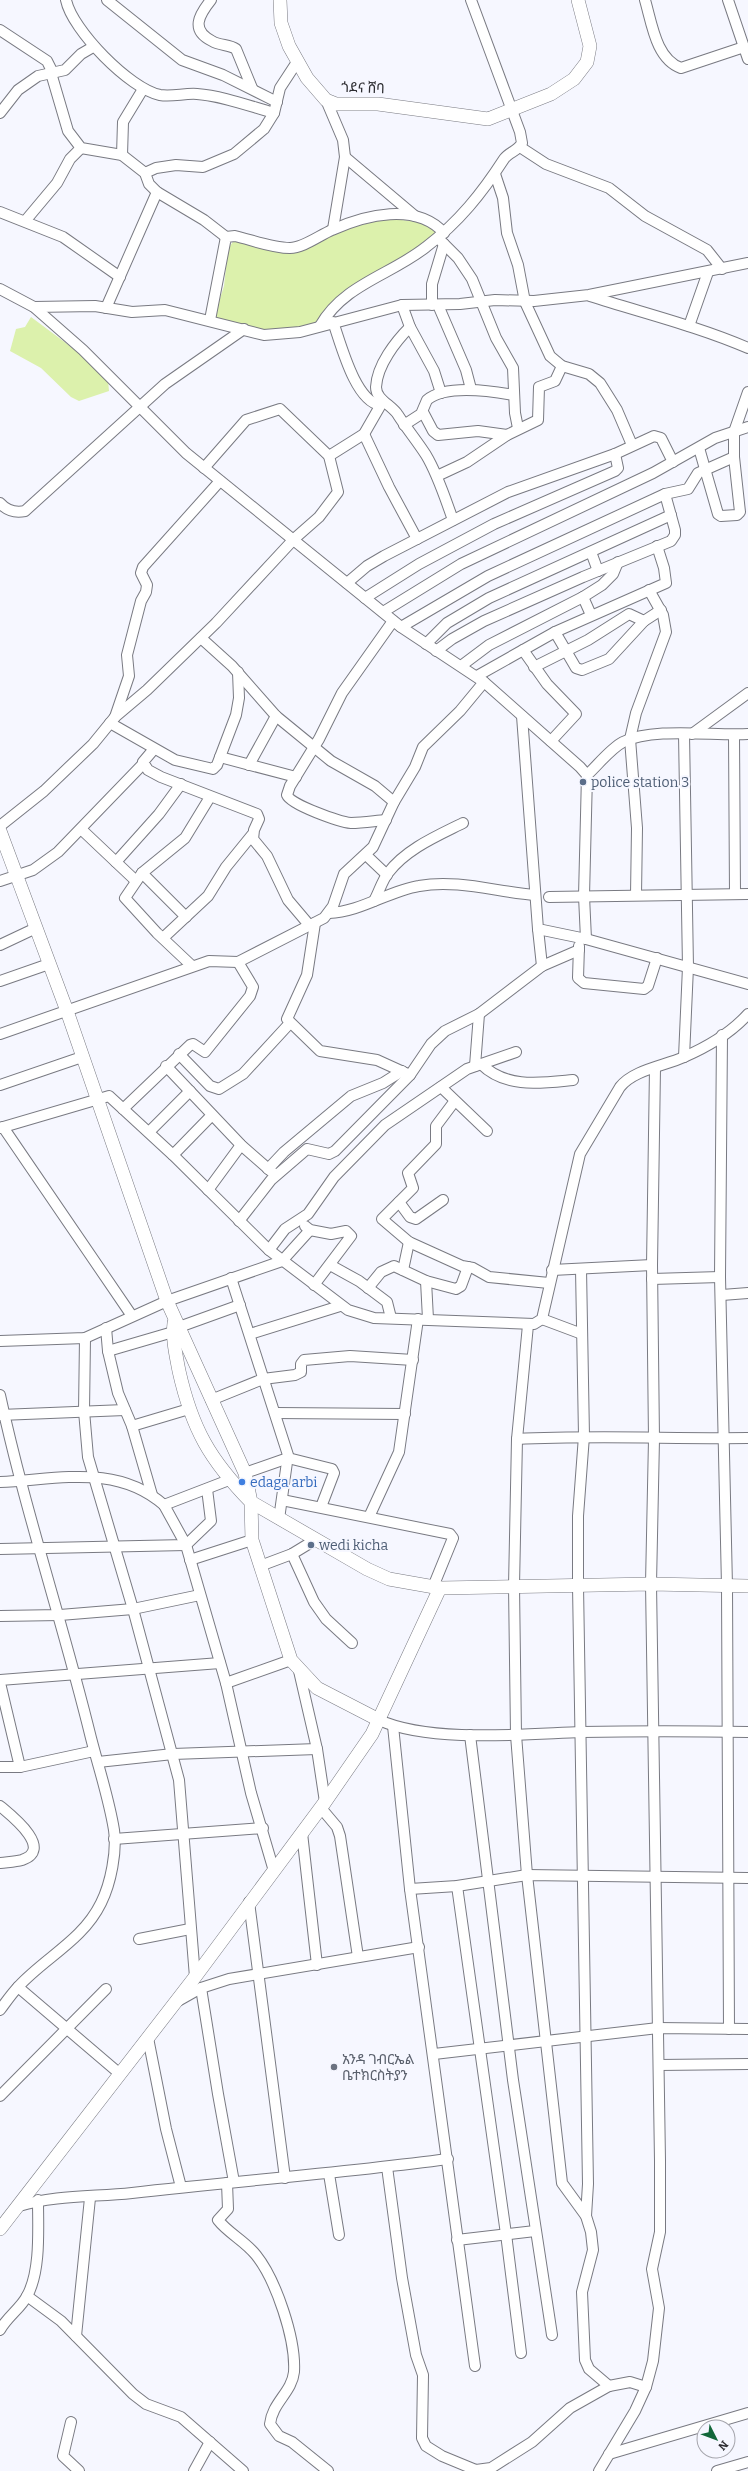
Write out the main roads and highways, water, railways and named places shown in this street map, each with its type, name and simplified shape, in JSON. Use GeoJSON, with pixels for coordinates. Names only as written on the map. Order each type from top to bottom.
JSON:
{"type":"FeatureCollection","features":[{"type":"Feature","properties":{"kind":"place","name":"police station 3"},"geometry":{"type":"Point","coordinates":[583,782]}},
{"type":"Feature","properties":{"kind":"place","name":"edaga arbi"},"geometry":{"type":"Point","coordinates":[242,1482]}},
{"type":"Feature","properties":{"kind":"place","name":"wedi kicha"},"geometry":{"type":"Point","coordinates":[311,1545]}},
{"type":"Feature","properties":{"kind":"place","name":"አንዳ ገብርኤል ቤተክርስትያን"},"geometry":{"type":"Point","coordinates":[334,2067]}}]}
